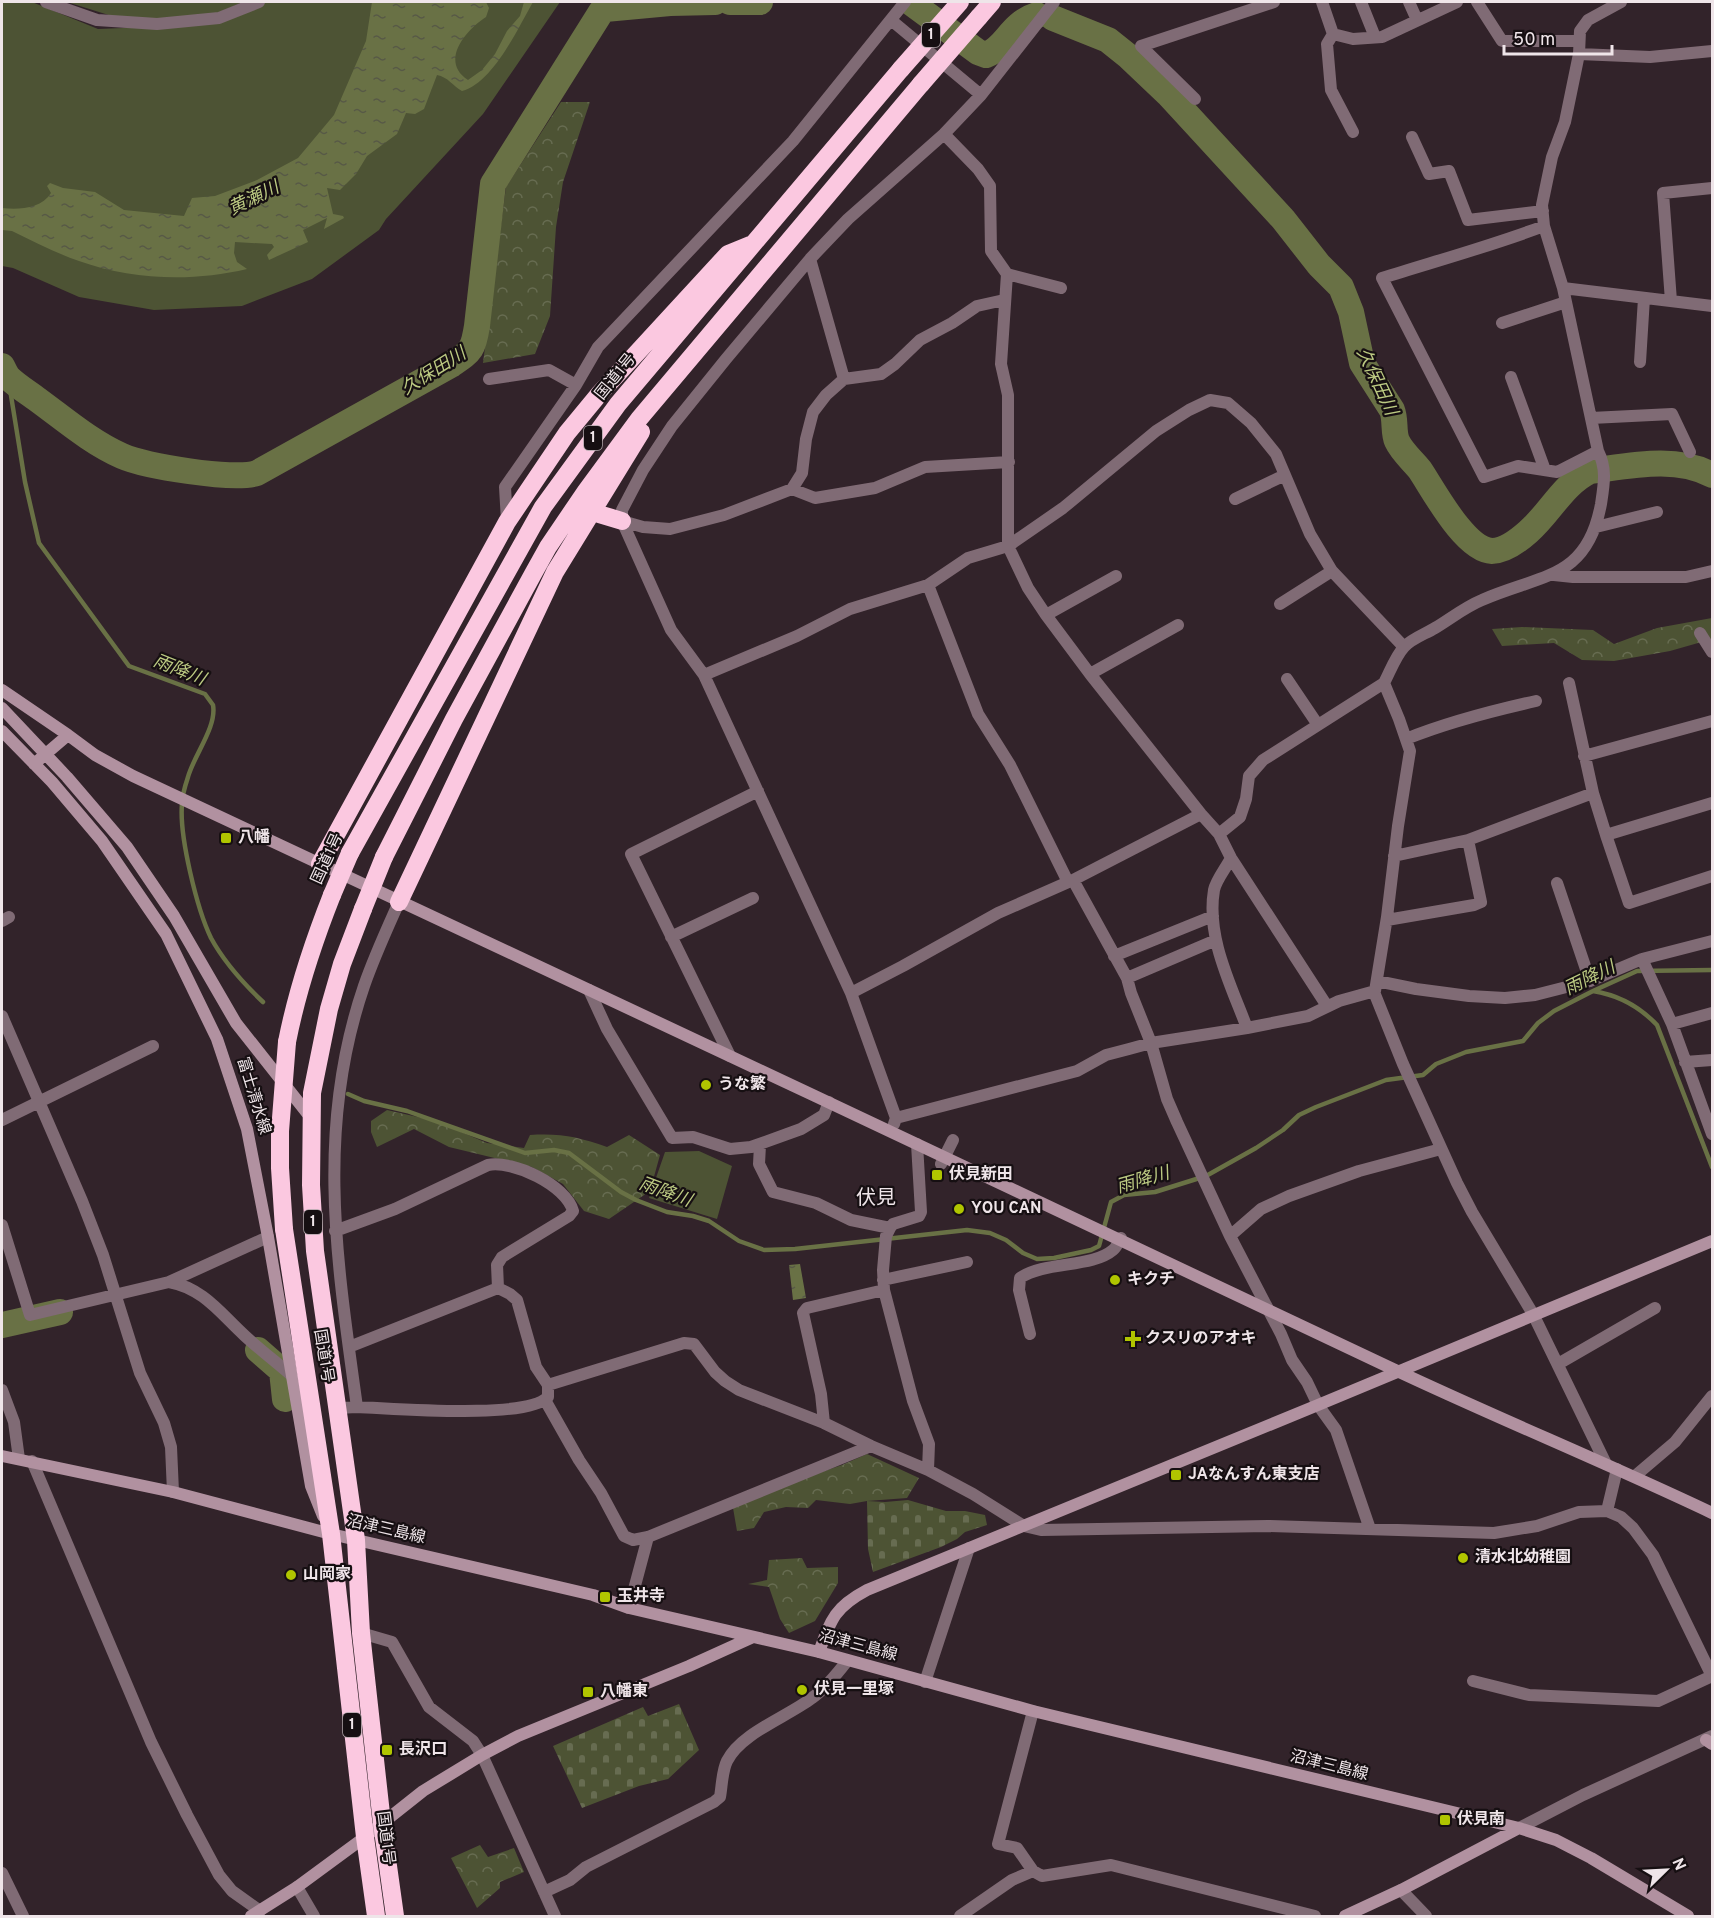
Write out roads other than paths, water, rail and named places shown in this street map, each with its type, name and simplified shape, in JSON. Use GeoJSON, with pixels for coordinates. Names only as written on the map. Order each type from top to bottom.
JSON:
{"type":"FeatureCollection","features":[{"type":"Feature","properties":{"kind":"highway","name":"国道1号"},"geometry":{"type":"LineString","coordinates":[[376,1917],[331,1534],[276,1233],[280,1131],[287,1041],[294,1005],[318,931],[350,853],[543,507],[618,404],[960,2]]}},
{"type":"Feature","properties":{"kind":"highway","name":"国道1号"},"geometry":{"type":"LineString","coordinates":[[395,1917],[382,1824],[362,1633],[356,1540],[315,1251],[311,1185],[312,1093],[329,1009],[342,964],[384,857],[482,667],[548,547],[621,442],[678,372],[992,2]]}},
{"type":"Feature","properties":{"kind":"highway"},"geometry":{"type":"LineString","coordinates":[[320,864],[507,522],[567,434],[600,393],[728,254],[754,243]]}},
{"type":"Feature","properties":{"kind":"highway"},"geometry":{"type":"LineString","coordinates":[[399,902],[453,783],[555,572],[678,372]]}},
{"type":"Feature","properties":{"kind":"highway"},"geometry":{"type":"LineString","coordinates":[[592,512],[622,521]]}},
{"type":"Feature","properties":{"kind":"street"},"geometry":{"type":"LineString","coordinates":[[46,2],[97,20],[157,24],[219,18],[259,2]]}},
{"type":"Feature","properties":{"kind":"street"},"geometry":{"type":"LineString","coordinates":[[891,1131],[896,1118],[850,993],[704,675],[671,630],[622,521],[622,510],[643,470],[672,426],[810,259],[848,219],[944,134],[981,95],[1054,2]]}},
{"type":"Feature","properties":{"kind":"street"},"geometry":{"type":"LineString","coordinates":[[1195,99],[1141,46],[1274,2]]}},
{"type":"Feature","properties":{"kind":"street"},"geometry":{"type":"LineString","coordinates":[[1322,2],[1333,34],[1327,44],[1331,90],[1353,132]]}},
{"type":"Feature","properties":{"kind":"street"},"geometry":{"type":"LineString","coordinates":[[1361,2],[1375,37]]}},
{"type":"Feature","properties":{"kind":"street"},"geometry":{"type":"LineString","coordinates":[[1409,2],[1417,20]]}},
{"type":"Feature","properties":{"kind":"street"},"geometry":{"type":"LineString","coordinates":[[1333,34],[1353,39],[1382,37],[1457,2]]}},
{"type":"Feature","properties":{"kind":"street"},"geometry":{"type":"LineString","coordinates":[[1477,2],[1502,41],[1579,41]]}},
{"type":"Feature","properties":{"kind":"street"},"geometry":{"type":"LineString","coordinates":[[1219,834],[1240,817],[1246,799],[1249,776],[1263,760],[1384,683],[1404,647],[1479,601],[1554,575],[1571,563],[1586,545],[1596,527],[1606,478],[1563,288],[1544,226],[1543,211],[1552,157],[1564,122],[1579,54],[1580,31],[1588,20],[1621,2]]}},
{"type":"Feature","properties":{"kind":"street"},"geometry":{"type":"LineString","coordinates":[[507,522],[504,487],[576,385],[598,347],[793,141],[904,3]]}},
{"type":"Feature","properties":{"kind":"street"},"geometry":{"type":"LineString","coordinates":[[891,20],[981,95]]}},
{"type":"Feature","properties":{"kind":"street"},"geometry":{"type":"LineString","coordinates":[[1579,54],[1650,57],[1713,51]]}},
{"type":"Feature","properties":{"kind":"street"},"geometry":{"type":"LineString","coordinates":[[944,134],[990,186],[991,251],[1007,274],[1061,288]]}},
{"type":"Feature","properties":{"kind":"street"},"geometry":{"type":"LineString","coordinates":[[1412,137],[1429,174],[1449,171],[1468,220],[1543,211]]}},
{"type":"Feature","properties":{"kind":"street"},"geometry":{"type":"LineString","coordinates":[[1671,301],[1663,193],[1713,188]]}},
{"type":"Feature","properties":{"kind":"street"},"geometry":{"type":"LineString","coordinates":[[1544,226],[1497,243],[1382,278],[1484,477],[1518,466],[1557,472],[1600,455]]}},
{"type":"Feature","properties":{"kind":"street"},"geometry":{"type":"LineString","coordinates":[[810,259],[844,379]]}},
{"type":"Feature","properties":{"kind":"street"},"geometry":{"type":"LineString","coordinates":[[1007,274],[1001,364],[1008,395],[1008,546],[1028,588],[1089,674],[1219,834],[1231,858],[1328,1006]]}},
{"type":"Feature","properties":{"kind":"street"},"geometry":{"type":"LineString","coordinates":[[1563,288],[1713,306]]}},
{"type":"Feature","properties":{"kind":"street"},"geometry":{"type":"LineString","coordinates":[[1640,362],[1644,298]]}},
{"type":"Feature","properties":{"kind":"street"},"geometry":{"type":"LineString","coordinates":[[622,521],[643,527],[670,529],[724,515],[792,489],[802,473],[806,439],[813,412],[826,395],[844,379],[881,374],[896,364],[920,340],[977,306],[1004,300]]}},
{"type":"Feature","properties":{"kind":"street"},"geometry":{"type":"LineString","coordinates":[[1502,323],[1566,302]]}},
{"type":"Feature","properties":{"kind":"street"},"geometry":{"type":"LineString","coordinates":[[489,379],[549,370],[576,385]]}},
{"type":"Feature","properties":{"kind":"street"},"geometry":{"type":"LineString","coordinates":[[1511,377],[1545,470]]}},
{"type":"Feature","properties":{"kind":"street"},"geometry":{"type":"LineString","coordinates":[[704,675],[797,636],[850,609],[928,585],[968,558],[1008,546],[1064,508],[1156,431],[1188,410],[1210,400],[1228,403],[1251,423],[1276,454],[1310,534],[1332,571],[1404,647]]}},
{"type":"Feature","properties":{"kind":"street"},"geometry":{"type":"LineString","coordinates":[[1591,418],[1672,414],[1690,452]]}},
{"type":"Feature","properties":{"kind":"street"},"geometry":{"type":"LineString","coordinates":[[792,489],[815,498],[875,488],[925,467],[1009,462]]}},
{"type":"Feature","properties":{"kind":"street"},"geometry":{"type":"LineString","coordinates":[[1235,499],[1285,475]]}},
{"type":"Feature","properties":{"kind":"street"},"geometry":{"type":"LineString","coordinates":[[1596,527],[1657,512]]}},
{"type":"Feature","properties":{"kind":"street"},"geometry":{"type":"LineString","coordinates":[[1280,604],[1332,571]]}},
{"type":"Feature","properties":{"kind":"street"},"geometry":{"type":"LineString","coordinates":[[1554,575],[1686,577],[1713,571]]}},
{"type":"Feature","properties":{"kind":"street"},"geometry":{"type":"LineString","coordinates":[[1046,615],[1116,576]]}},
{"type":"Feature","properties":{"kind":"street"},"geometry":{"type":"LineString","coordinates":[[928,585],[978,714],[1010,765],[1070,881],[1126,978],[1151,1043],[1167,1098],[1230,1236],[1266,1307],[1318,1406],[1336,1430],[1370,1529]]}},
{"type":"Feature","properties":{"kind":"street"},"geometry":{"type":"LineString","coordinates":[[1089,674],[1179,625]]}},
{"type":"Feature","properties":{"kind":"street"},"geometry":{"type":"LineString","coordinates":[[1700,633],[1713,652]]}},
{"type":"Feature","properties":{"kind":"street"},"geometry":{"type":"LineString","coordinates":[[1287,679],[1317,725]]}},
{"type":"Feature","properties":{"kind":"street"},"geometry":{"type":"LineString","coordinates":[[1384,683],[1410,751],[1394,855],[1387,920],[1375,986],[1403,1064],[1441,1149],[1472,1212],[1533,1314],[1611,1467],[1607,1511]]}},
{"type":"Feature","properties":{"kind":"street"},"geometry":{"type":"LineString","coordinates":[[1569,683],[1593,793],[1629,903],[1713,876]]}},
{"type":"Feature","properties":{"kind":"street"},"geometry":{"type":"LineString","coordinates":[[2,690],[95,755],[133,776],[1121,1238],[1398,1371],[1635,1476],[1713,1514]]}},
{"type":"Feature","properties":{"kind":"street"},"geometry":{"type":"LineString","coordinates":[[1406,739],[1482,713],[1536,701]]}},
{"type":"Feature","properties":{"kind":"street","name":"富士清水線"},"geometry":{"type":"LineString","coordinates":[[2,708],[46,754],[127,847],[174,916],[236,1023],[311,1118]]}},
{"type":"Feature","properties":{"kind":"street"},"geometry":{"type":"LineString","coordinates":[[1584,756],[1713,721]]}},
{"type":"Feature","properties":{"kind":"street","name":"富士清水線"},"geometry":{"type":"LineString","coordinates":[[2,731],[102,841],[166,934],[217,1039],[235,1088],[276,1233],[291,1374],[311,1486],[331,1534]]}},
{"type":"Feature","properties":{"kind":"street"},"geometry":{"type":"LineString","coordinates":[[34,764],[68,735]]}},
{"type":"Feature","properties":{"kind":"street"},"geometry":{"type":"LineString","coordinates":[[730,1056],[631,854],[758,791]]}},
{"type":"Feature","properties":{"kind":"street"},"geometry":{"type":"LineString","coordinates":[[1394,855],[1468,840],[1593,793]]}},
{"type":"Feature","properties":{"kind":"street"},"geometry":{"type":"LineString","coordinates":[[1606,835],[1713,803]]}},
{"type":"Feature","properties":{"kind":"street"},"geometry":{"type":"LineString","coordinates":[[850,993],[998,913],[1070,881],[1201,814]]}},
{"type":"Feature","properties":{"kind":"street"},"geometry":{"type":"LineString","coordinates":[[1387,920],[1481,902],[1468,840]]}},
{"type":"Feature","properties":{"kind":"street"},"geometry":{"type":"LineString","coordinates":[[1231,858],[1215,888],[1213,916],[1216,940],[1246,1028]]}},
{"type":"Feature","properties":{"kind":"street"},"geometry":{"type":"LineString","coordinates":[[1557,883],[1590,981]]}},
{"type":"Feature","properties":{"kind":"street"},"geometry":{"type":"LineString","coordinates":[[671,937],[753,898]]}},
{"type":"Feature","properties":{"kind":"street"},"geometry":{"type":"LineString","coordinates":[[357,1407],[335,1231],[333,1175],[335,1134],[344,1064],[364,987],[399,902]]}},
{"type":"Feature","properties":{"kind":"street"},"geometry":{"type":"LineString","coordinates":[[1114,956],[1213,916]]}},
{"type":"Feature","properties":{"kind":"street"},"geometry":{"type":"LineString","coordinates":[[1126,978],[1216,940]]}},
{"type":"Feature","properties":{"kind":"street"},"geometry":{"type":"LineString","coordinates":[[896,1118],[1077,1071],[1106,1055],[1151,1043],[1308,1016],[1375,986],[1505,999],[1558,990],[1590,981],[1642,958],[1713,941]]}},
{"type":"Feature","properties":{"kind":"street"},"geometry":{"type":"LineString","coordinates":[[1642,958],[1672,1024],[1713,1134]]}},
{"type":"Feature","properties":{"kind":"street"},"geometry":{"type":"LineString","coordinates":[[589,990],[607,1029],[672,1138],[693,1137],[737,1150],[760,1145],[801,1129],[824,1114],[829,1102]]}},
{"type":"Feature","properties":{"kind":"street"},"geometry":{"type":"LineString","coordinates":[[1672,1024],[1713,1013]]}},
{"type":"Feature","properties":{"kind":"street"},"geometry":{"type":"LineString","coordinates":[[2,1016],[82,1202],[117,1296],[140,1373],[164,1423],[170,1440],[174,1475],[173,1492]]}},
{"type":"Feature","properties":{"kind":"street"},"geometry":{"type":"LineString","coordinates":[[2,1120],[153,1046]]}},
{"type":"Feature","properties":{"kind":"street"},"geometry":{"type":"LineString","coordinates":[[1686,1062],[1713,1060]]}},
{"type":"Feature","properties":{"kind":"street"},"geometry":{"type":"LineString","coordinates":[[940,1164],[953,1140]]}},
{"type":"Feature","properties":{"kind":"street"},"geometry":{"type":"LineString","coordinates":[[917,1144],[921,1212],[919,1216],[893,1224],[886,1236],[883,1259],[884,1285],[913,1401],[929,1444],[928,1470]]}},
{"type":"Feature","properties":{"kind":"street"},"geometry":{"type":"LineString","coordinates":[[760,1145],[759,1164],[773,1192],[816,1203],[851,1220],[890,1228]]}},
{"type":"Feature","properties":{"kind":"street"},"geometry":{"type":"LineString","coordinates":[[1230,1236],[1262,1209],[1289,1196],[1359,1172],[1441,1149]]}},
{"type":"Feature","properties":{"kind":"street"},"geometry":{"type":"LineString","coordinates":[[335,1231],[394,1209],[488,1165],[501,1164],[537,1176],[553,1185],[568,1199],[573,1211],[569,1216],[502,1257],[496,1265],[498,1288]]}},
{"type":"Feature","properties":{"kind":"street"},"geometry":{"type":"LineString","coordinates":[[2,1225],[30,1315],[170,1282],[276,1233]]}},
{"type":"Feature","properties":{"kind":"street"},"geometry":{"type":"LineString","coordinates":[[1030,1334],[1019,1290],[1020,1278],[1044,1269],[1101,1256],[1115,1248],[1121,1238]]}},
{"type":"Feature","properties":{"kind":"street"},"geometry":{"type":"LineString","coordinates":[[819,1652],[835,1614],[845,1603],[867,1590],[1318,1406],[1533,1314],[1713,1241]]}},
{"type":"Feature","properties":{"kind":"street"},"geometry":{"type":"LineString","coordinates":[[824,1423],[821,1394],[803,1313],[807,1308],[967,1262]]}},
{"type":"Feature","properties":{"kind":"street"},"geometry":{"type":"LineString","coordinates":[[170,1282],[188,1286],[207,1299],[245,1336],[291,1374]]}},
{"type":"Feature","properties":{"kind":"street"},"geometry":{"type":"LineString","coordinates":[[337,1408],[491,1411],[537,1404],[545,1400],[549,1393],[548,1385],[536,1367],[517,1300],[498,1288],[349,1347]]}},
{"type":"Feature","properties":{"kind":"street"},"geometry":{"type":"LineString","coordinates":[[1558,1364],[1654,1308]]}},
{"type":"Feature","properties":{"kind":"street"},"geometry":{"type":"LineString","coordinates":[[548,1385],[684,1343],[694,1344],[715,1372],[739,1390],[824,1423],[928,1470],[974,1494],[1024,1526],[1041,1530],[1268,1526],[1494,1533],[1537,1526],[1579,1512],[1607,1511],[1621,1517],[1633,1528],[1653,1555],[1712,1676],[1658,1701],[1529,1695],[1473,1681]]}},
{"type":"Feature","properties":{"kind":"street"},"geometry":{"type":"LineString","coordinates":[[2,1390],[26,1460],[151,1742],[219,1875],[256,1914],[365,1837],[423,1791],[482,1755],[518,1736],[689,1666],[753,1637]]}},
{"type":"Feature","properties":{"kind":"street"},"geometry":{"type":"LineString","coordinates":[[1635,1476],[1675,1442],[1713,1396]]}},
{"type":"Feature","properties":{"kind":"street"},"geometry":{"type":"LineString","coordinates":[[545,1400],[579,1460],[602,1493],[624,1536],[633,1540],[648,1537],[871,1446]]}},
{"type":"Feature","properties":{"kind":"street","name":"沼津三島線"},"geometry":{"type":"LineString","coordinates":[[2,1456],[173,1492],[331,1534],[593,1595],[629,1608],[819,1652],[1033,1711],[1519,1828],[1556,1840],[1591,1858],[1688,1917]]}},
{"type":"Feature","properties":{"kind":"street"},"geometry":{"type":"LineString","coordinates":[[629,1608],[648,1537]]}},
{"type":"Feature","properties":{"kind":"street"},"geometry":{"type":"LineString","coordinates":[[925,1682],[969,1548]]}},
{"type":"Feature","properties":{"kind":"street"},"geometry":{"type":"LineString","coordinates":[[362,1633],[392,1642],[429,1707],[473,1741],[482,1755],[555,1917]]}},
{"type":"Feature","properties":{"kind":"street"},"geometry":{"type":"LineString","coordinates":[[544,1892],[570,1880],[586,1867],[714,1802],[720,1797],[724,1772],[731,1755],[753,1734],[788,1715],[813,1697],[847,1661]]}},
{"type":"Feature","properties":{"kind":"street"},"geometry":{"type":"LineString","coordinates":[[1033,1711],[998,1844],[1017,1848],[1033,1871],[1042,1876],[1111,1865],[1315,1917]]}},
{"type":"Feature","properties":{"kind":"street"},"geometry":{"type":"LineString","coordinates":[[1345,1917],[1583,1796],[1710,1740]]}},
{"type":"Feature","properties":{"kind":"street"},"geometry":{"type":"LineString","coordinates":[[960,1917],[1012,1880],[1033,1871]]}},
{"type":"Feature","properties":{"kind":"street"},"geometry":{"type":"LineString","coordinates":[[2,1873],[23,1917]]}},
{"type":"Feature","properties":{"kind":"street"},"geometry":{"type":"LineString","coordinates":[[297,1887],[314,1917]]}},
{"type":"Feature","properties":{"kind":"street"},"geometry":{"type":"LineString","coordinates":[[1401,1890],[1425,1917]]}},
{"type":"Feature","properties":{"kind":"water","name":"黄瀬川"},"geometry":{"type":"Polygon","coordinates":[[[372,2],[486,2],[489,8],[486,17],[464,38],[456,55],[456,64],[468,80],[482,70],[495,54],[507,31],[520,16],[524,2],[533,2],[503,53],[484,77],[462,91],[437,75],[424,109],[415,114],[406,113],[397,134],[367,156],[356,174],[340,190],[327,188],[333,214],[344,218],[324,229],[327,218],[303,230],[308,242],[269,260],[267,255],[274,247],[272,244],[235,242],[234,253],[237,262],[247,269],[205,276],[162,277],[99,267],[62,254],[12,231],[2,230],[2,208],[22,208],[41,202],[51,193],[47,186],[50,183],[63,188],[95,192],[124,210],[184,216],[192,198],[215,196],[257,180],[298,158],[334,115],[366,41],[372,2]]]}},
{"type":"Feature","properties":{"kind":"water"},"geometry":{"type":"Polygon","coordinates":[[[800,1264],[806,1298],[793,1300],[789,1265],[800,1264]]]}},
{"type":"Feature","properties":{"kind":"waterway","name":"久保田川"},"geometry":{"type":"LineString","coordinates":[[2,366],[8,377],[19,387],[89,438],[122,456],[150,464],[210,474],[257,473],[451,365],[470,350],[477,326],[493,184],[601,12],[605,9],[670,3],[715,2]]}},
{"type":"Feature","properties":{"kind":"waterway","name":"久保田川"},"geometry":{"type":"LineString","coordinates":[[730,2],[760,2]]}},
{"type":"Feature","properties":{"kind":"waterway","name":"久保田川"},"geometry":{"type":"LineString","coordinates":[[910,2],[978,52],[986,55],[999,47],[1020,24],[1037,15]]}},
{"type":"Feature","properties":{"kind":"waterway","name":"久保田川"},"geometry":{"type":"LineString","coordinates":[[1053,18],[1108,40],[1128,56],[1168,94],[1283,219],[1319,265],[1341,287],[1351,312],[1362,363],[1392,410],[1399,445],[1420,470],[1451,518],[1471,541],[1492,551],[1516,542],[1536,524],[1572,483],[1590,471],[1636,465],[1668,464],[1683,465],[1712,475]]}},
{"type":"Feature","properties":{"kind":"waterway","name":"雨降川"},"geometry":{"type":"LineString","coordinates":[[8,377],[25,482],[39,543],[129,666],[205,694],[213,705],[212,722],[191,768],[183,794],[182,818],[186,853],[195,891],[211,938],[234,972],[263,1002]]}},
{"type":"Feature","properties":{"kind":"waterway","name":"雨降川"},"geometry":{"type":"LineString","coordinates":[[348,1094],[364,1101],[407,1111],[525,1153],[554,1150],[569,1153],[621,1192],[636,1200],[667,1212],[709,1221],[739,1241],[764,1250],[795,1249],[967,1230],[990,1233],[1037,1259],[1054,1258],[1091,1250],[1099,1246],[1111,1202],[1124,1195],[1155,1192],[1206,1176],[1256,1148],[1283,1130],[1299,1115],[1316,1107],[1386,1080],[1423,1075],[1436,1064],[1466,1052],[1523,1041],[1538,1023],[1554,1011],[1637,971],[1712,970]]}},
{"type":"Feature","properties":{"kind":"waterway"},"geometry":{"type":"LineString","coordinates":[[1593,991],[1628,1002],[1657,1025],[1712,1167]]}},
{"type":"Feature","properties":{"kind":"waterway"},"geometry":{"type":"LineString","coordinates":[[2,1325],[60,1312]]}},
{"type":"Feature","properties":{"kind":"waterway"},"geometry":{"type":"LineString","coordinates":[[258,1350],[282,1371],[285,1399]]}},
{"type":"Feature","properties":{"kind":"place","name":"八幡"},"geometry":{"type":"Point","coordinates":[226,838]}},
{"type":"Feature","properties":{"kind":"place","name":"うな繁"},"geometry":{"type":"Point","coordinates":[706,1085]}},
{"type":"Feature","properties":{"kind":"place","name":"伏見新田"},"geometry":{"type":"Point","coordinates":[937,1175]}},
{"type":"Feature","properties":{"kind":"place","name":"YOU CAN"},"geometry":{"type":"Point","coordinates":[959,1209]}},
{"type":"Feature","properties":{"kind":"place","name":"キクチ"},"geometry":{"type":"Point","coordinates":[1115,1280]}},
{"type":"Feature","properties":{"kind":"place","name":"クスリのアオキ"},"geometry":{"type":"Point","coordinates":[1133,1339]}},
{"type":"Feature","properties":{"kind":"place","name":"JAなんすん東支店"},"geometry":{"type":"Point","coordinates":[1176,1475]}},
{"type":"Feature","properties":{"kind":"place","name":"清水北幼稚園"},"geometry":{"type":"Point","coordinates":[1463,1558]}},
{"type":"Feature","properties":{"kind":"place","name":"山岡家"},"geometry":{"type":"Point","coordinates":[291,1575]}},
{"type":"Feature","properties":{"kind":"place","name":"玉井寺"},"geometry":{"type":"Point","coordinates":[605,1597]}},
{"type":"Feature","properties":{"kind":"place","name":"伏見一里塚"},"geometry":{"type":"Point","coordinates":[802,1690]}},
{"type":"Feature","properties":{"kind":"place","name":"八幡東"},"geometry":{"type":"Point","coordinates":[588,1692]}},
{"type":"Feature","properties":{"kind":"place","name":"長沢口"},"geometry":{"type":"Point","coordinates":[387,1750]}},
{"type":"Feature","properties":{"kind":"place","name":"伏見南"},"geometry":{"type":"Point","coordinates":[1445,1820]}},
{"type":"Feature","properties":{"kind":"district","name":"伏見"},"geometry":{"type":"Point","coordinates":[876,1199]}}]}
